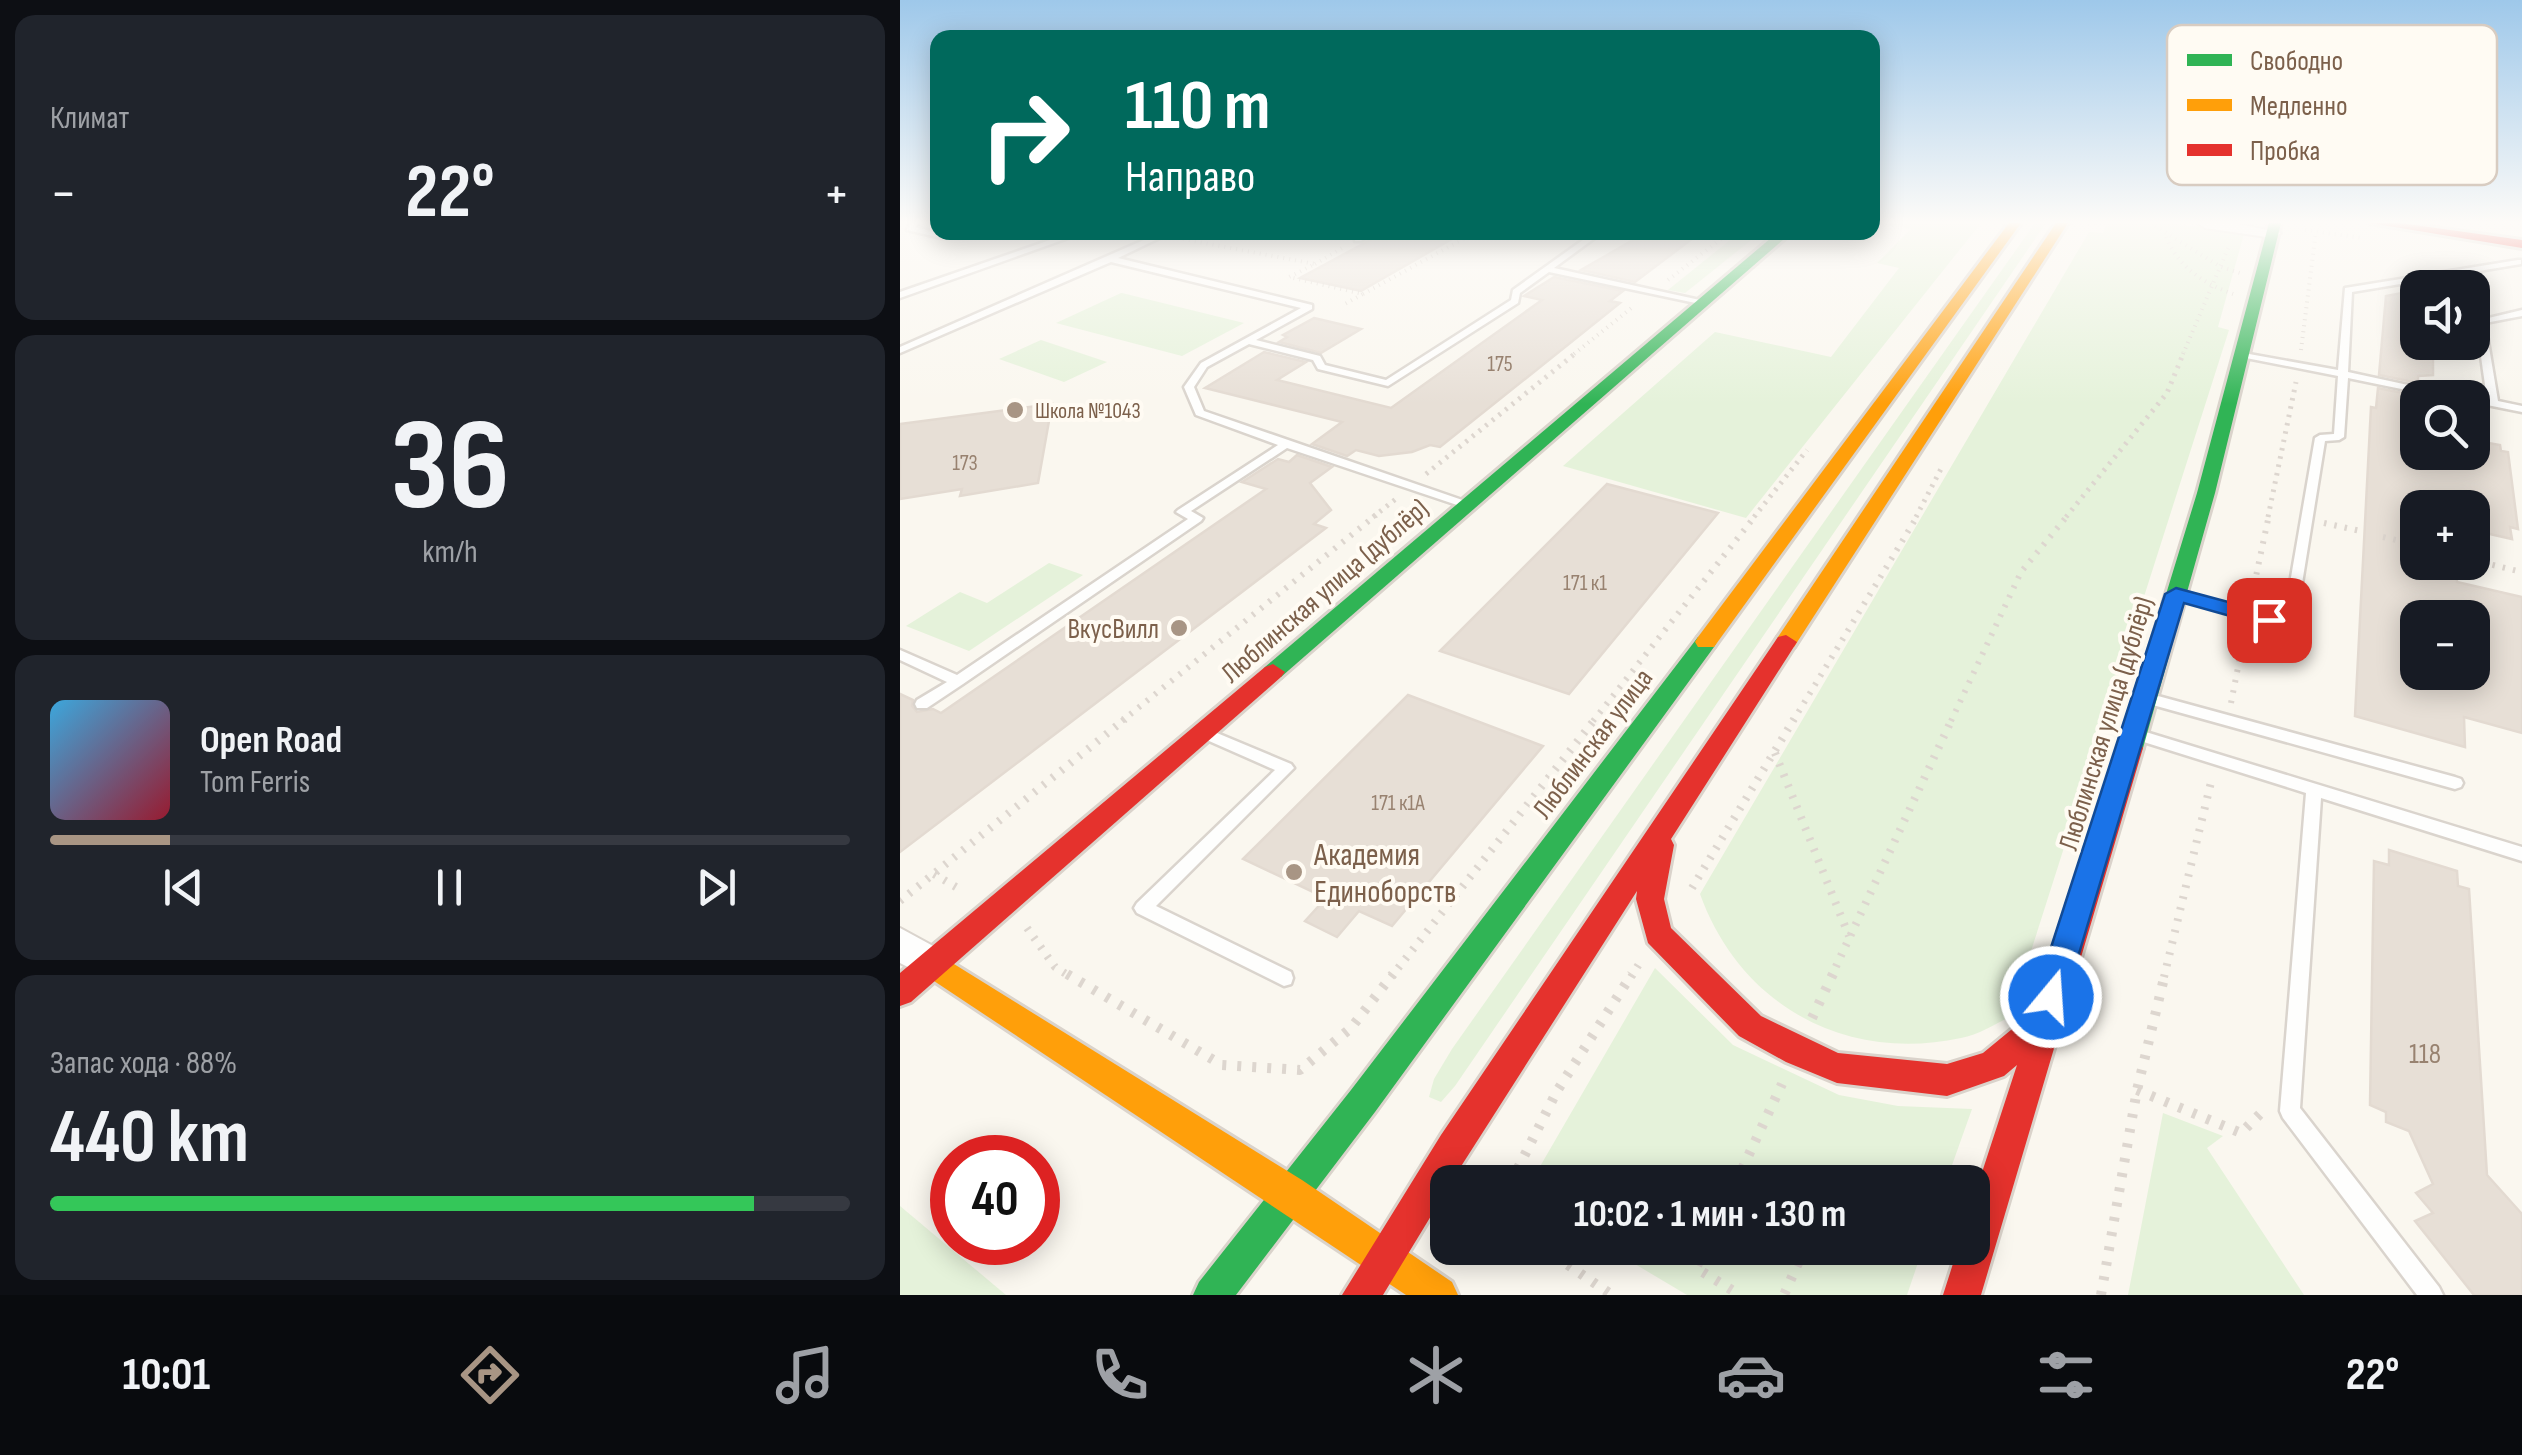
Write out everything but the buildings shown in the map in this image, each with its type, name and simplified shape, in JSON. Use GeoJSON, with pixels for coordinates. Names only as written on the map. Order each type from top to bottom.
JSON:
{"type":"FeatureCollection","features":[{"type":"Feature","properties":{"kind":"street","name":"Люблинская улица (дублёр)"},"geometry":{"type":"LineString","coordinates":[[900,992],[1726,283]]}},
{"type":"Feature","properties":{"kind":"street","name":"Люблинская улица"},"geometry":{"type":"LineString","coordinates":[[1212,1295],[1363,1101],[1973,283]]}},
{"type":"Feature","properties":{"kind":"street"},"geometry":{"type":"LineString","coordinates":[[1361,1295],[1453,1147],[2035,283]]}},
{"type":"Feature","properties":{"kind":"street","name":"Люблинская улица (дублёр)"},"geometry":{"type":"LineString","coordinates":[[1962,1295],[2043,1022],[2146,698],[2260,283]]}},
{"type":"Feature","properties":{"kind":"street"},"geometry":{"type":"LineString","coordinates":[[1662,834],[1650,900],[1658,934],[1750,1026],[1797,1051],[1837,1068],[1947,1080],[1992,1064],[2043,1022]]}},
{"type":"Feature","properties":{"kind":"street"},"geometry":{"type":"LineString","coordinates":[[900,944],[1439,1295]]}},
{"type":"Feature","properties":{"kind":"lane"},"geometry":{"type":"LineString","coordinates":[[900,294],[929,283]]}},
{"type":"Feature","properties":{"kind":"lane"},"geometry":{"type":"LineString","coordinates":[[900,350],[1055,283]]}},
{"type":"Feature","properties":{"kind":"lane"},"geometry":{"type":"LineString","coordinates":[[1212,283],[1310,306],[1204,365],[1189,387],[1200,413],[1468,506]]}},
{"type":"Feature","properties":{"kind":"lane"},"geometry":{"type":"LineString","coordinates":[[1247,341],[1318,358],[1321,366],[1388,383],[1515,301],[1516,292],[1528,283]]}},
{"type":"Feature","properties":{"kind":"lane"},"geometry":{"type":"LineString","coordinates":[[1612,283],[1705,302]]}},
{"type":"Feature","properties":{"kind":"lane"},"geometry":{"type":"LineString","coordinates":[[2176,594],[2290,624],[2320,438],[2339,437],[2348,290],[2379,283]]}},
{"type":"Feature","properties":{"kind":"lane"},"geometry":{"type":"LineString","coordinates":[[2493,403],[2480,321],[2522,313]]}},
{"type":"Feature","properties":{"kind":"lane"},"geometry":{"type":"LineString","coordinates":[[2242,354],[2400,385]]}},
{"type":"Feature","properties":{"kind":"lane"},"geometry":{"type":"LineString","coordinates":[[2490,402],[2522,409]]}},
{"type":"Feature","properties":{"kind":"lane"},"geometry":{"type":"LineString","coordinates":[[922,704],[1198,518],[1182,512],[1286,444]]}},
{"type":"Feature","properties":{"kind":"lane"},"geometry":{"type":"LineString","coordinates":[[900,655],[958,680]]}},
{"type":"Feature","properties":{"kind":"lane"},"geometry":{"type":"LineString","coordinates":[[2146,698],[2454,782]]}},
{"type":"Feature","properties":{"kind":"lane"},"geometry":{"type":"LineString","coordinates":[[1204,733],[1286,768],[1143,908],[1284,978]]}},
{"type":"Feature","properties":{"kind":"lane"},"geometry":{"type":"LineString","coordinates":[[2135,734],[2522,854]]}},
{"type":"Feature","properties":{"kind":"lane"},"geometry":{"type":"LineString","coordinates":[[2314,788],[2290,1112],[2430,1295]]}},
{"type":"Feature","properties":{"kind":"path"},"geometry":{"type":"LineString","coordinates":[[1317,283],[1363,294]]}},
{"type":"Feature","properties":{"kind":"path"},"geometry":{"type":"LineString","coordinates":[[1343,305],[1388,283]]}},
{"type":"Feature","properties":{"kind":"path"},"geometry":{"type":"LineString","coordinates":[[900,902],[1663,283]]}},
{"type":"Feature","properties":{"kind":"path"},"geometry":{"type":"LineString","coordinates":[[2207,283],[2238,296]]}},
{"type":"Feature","properties":{"kind":"path"},"geometry":{"type":"LineString","coordinates":[[1744,1165],[2021,572],[2167,393],[2214,283]]}},
{"type":"Feature","properties":{"kind":"path"},"geometry":{"type":"LineString","coordinates":[[1026,928],[1054,967],[1222,1065],[1300,1070],[1351,1028],[1812,444]]}},
{"type":"Feature","properties":{"kind":"path"},"geometry":{"type":"LineString","coordinates":[[1521,1165],[1558,1091],[1658,934],[1698,880],[1932,490],[1945,461]]}},
{"type":"Feature","properties":{"kind":"path"},"geometry":{"type":"LineString","coordinates":[[2308,520],[2365,532]]}},
{"type":"Feature","properties":{"kind":"path"},"geometry":{"type":"LineString","coordinates":[[2383,537],[2400,541]]}},
{"type":"Feature","properties":{"kind":"path"},"geometry":{"type":"LineString","coordinates":[[2490,564],[2522,572]]}},
{"type":"Feature","properties":{"kind":"path"},"geometry":{"type":"LineString","coordinates":[[1775,752],[1850,937]]}},
{"type":"Feature","properties":{"kind":"path"},"geometry":{"type":"LineString","coordinates":[[934,874],[970,896]]}},
{"type":"Feature","properties":{"kind":"path"},"geometry":{"type":"LineString","coordinates":[[2137,1090],[2241,1133],[2293,1080]]}},
{"type":"Feature","properties":{"kind":"path"},"geometry":{"type":"LineString","coordinates":[[1568,1265],[1612,1295]]}},
{"type":"Feature","properties":{"kind":"path"},"geometry":{"type":"LineString","coordinates":[[1698,1265],[1696,1268],[1733,1294]]}},
{"type":"Feature","properties":{"kind":"path"},"geometry":{"type":"LineString","coordinates":[[1784,1295],[1797,1265]]}},
{"type":"Feature","properties":{"kind":"green space"},"geometry":{"type":"Polygon","coordinates":[[[1676,283],[1697,283],[1685,293],[1668,290],[1676,283]]]}},
{"type":"Feature","properties":{"kind":"green space"},"geometry":{"type":"Polygon","coordinates":[[[1887,283],[1933,283],[1746,518],[1563,466],[1715,332],[1831,357],[1887,283]]]}},
{"type":"Feature","properties":{"kind":"green space"},"geometry":{"type":"Polygon","coordinates":[[[1992,283],[2005,283],[1441,1102],[1429,1097],[1434,1079],[1992,283]]]}},
{"type":"Feature","properties":{"kind":"green space"},"geometry":{"type":"Polygon","coordinates":[[[2059,283],[2230,283],[2218,327],[2229,330],[2010,1017],[1967,1037],[1918,1044],[1877,1042],[1838,1033],[1802,1017],[1770,995],[1741,967],[1718,933],[1700,894],[2059,283]]]}},
{"type":"Feature","properties":{"kind":"green space"},"geometry":{"type":"Polygon","coordinates":[[[1121,293],[1244,323],[1182,356],[1056,323],[1121,293]]]}},
{"type":"Feature","properties":{"kind":"green space"},"geometry":{"type":"Polygon","coordinates":[[[1041,340],[1107,362],[1064,382],[999,359],[1041,340]]]}},
{"type":"Feature","properties":{"kind":"green space"},"geometry":{"type":"Polygon","coordinates":[[[1049,563],[1083,575],[969,651],[906,626],[960,592],[987,603],[1049,563]]]}},
{"type":"Feature","properties":{"kind":"green space"},"geometry":{"type":"Polygon","coordinates":[[[1655,968],[1733,1045],[1839,1095],[1898,1106],[1972,1109],[1952,1165],[1541,1165],[1655,968]]]}},
{"type":"Feature","properties":{"kind":"green space"},"geometry":{"type":"Polygon","coordinates":[[[2163,1113],[2223,1136],[2207,1148],[2304,1295],[2128,1295],[2163,1113]]]}},
{"type":"Feature","properties":{"kind":"green space"},"geometry":{"type":"Polygon","coordinates":[[[900,1206],[930,1231],[930,1265],[970,1265],[1006,1295],[900,1295],[900,1206]]]}},
{"type":"Feature","properties":{"kind":"green space"},"geometry":{"type":"Polygon","coordinates":[[[1637,1265],[1917,1265],[1907,1295],[1687,1295],[1637,1265]]]}},
{"type":"Feature","properties":{"kind":"traffic: fast"},"geometry":{"type":"LineString","coordinates":[[1273,672],[1726,283]]}},
{"type":"Feature","properties":{"kind":"traffic: fast"},"geometry":{"type":"LineString","coordinates":[[2131,748],[2206,493],[2260,283]]}},
{"type":"Feature","properties":{"kind":"traffic: fast"},"geometry":{"type":"LineString","coordinates":[[1212,1295],[1363,1101],[1706,642]]}},
{"type":"Feature","properties":{"kind":"traffic: slow"},"geometry":{"type":"LineString","coordinates":[[1706,642],[1970,283]]}},
{"type":"Feature","properties":{"kind":"traffic: slow"},"geometry":{"type":"LineString","coordinates":[[1786,642],[2022,283]]}},
{"type":"Feature","properties":{"kind":"traffic: slow"},"geometry":{"type":"LineString","coordinates":[[933,964],[1289,1193],[1439,1295]]}},
{"type":"Feature","properties":{"kind":"traffic: jam"},"geometry":{"type":"LineString","coordinates":[[1361,1295],[1453,1147],[1786,642]]}},
{"type":"Feature","properties":{"kind":"traffic: jam"},"geometry":{"type":"LineString","coordinates":[[900,992],[1273,672]]}},
{"type":"Feature","properties":{"kind":"traffic: jam"},"geometry":{"type":"LineString","coordinates":[[1962,1295],[2131,748]]}},
{"type":"Feature","properties":{"kind":"traffic: jam"},"geometry":{"type":"LineString","coordinates":[[1660,845],[1650,899],[1658,934],[1750,1026],[1797,1051],[1837,1068],[1947,1080],[1993,1065],[2043,1022]]}},
{"type":"Feature","properties":{"kind":"place","name":"Школа №1043"},"geometry":{"type":"Point","coordinates":[1015,410]}},
{"type":"Feature","properties":{"kind":"place","name":"ВкусВилл"},"geometry":{"type":"Point","coordinates":[1179,628]}},
{"type":"Feature","properties":{"kind":"place","name":"Академия Единоборств"},"geometry":{"type":"Point","coordinates":[1294,872]}},
{"type":"Feature","properties":{"kind":"route"},"geometry":{"type":"LineString","coordinates":[[2051,997],[2176,594],[2269,620]]}}]}
